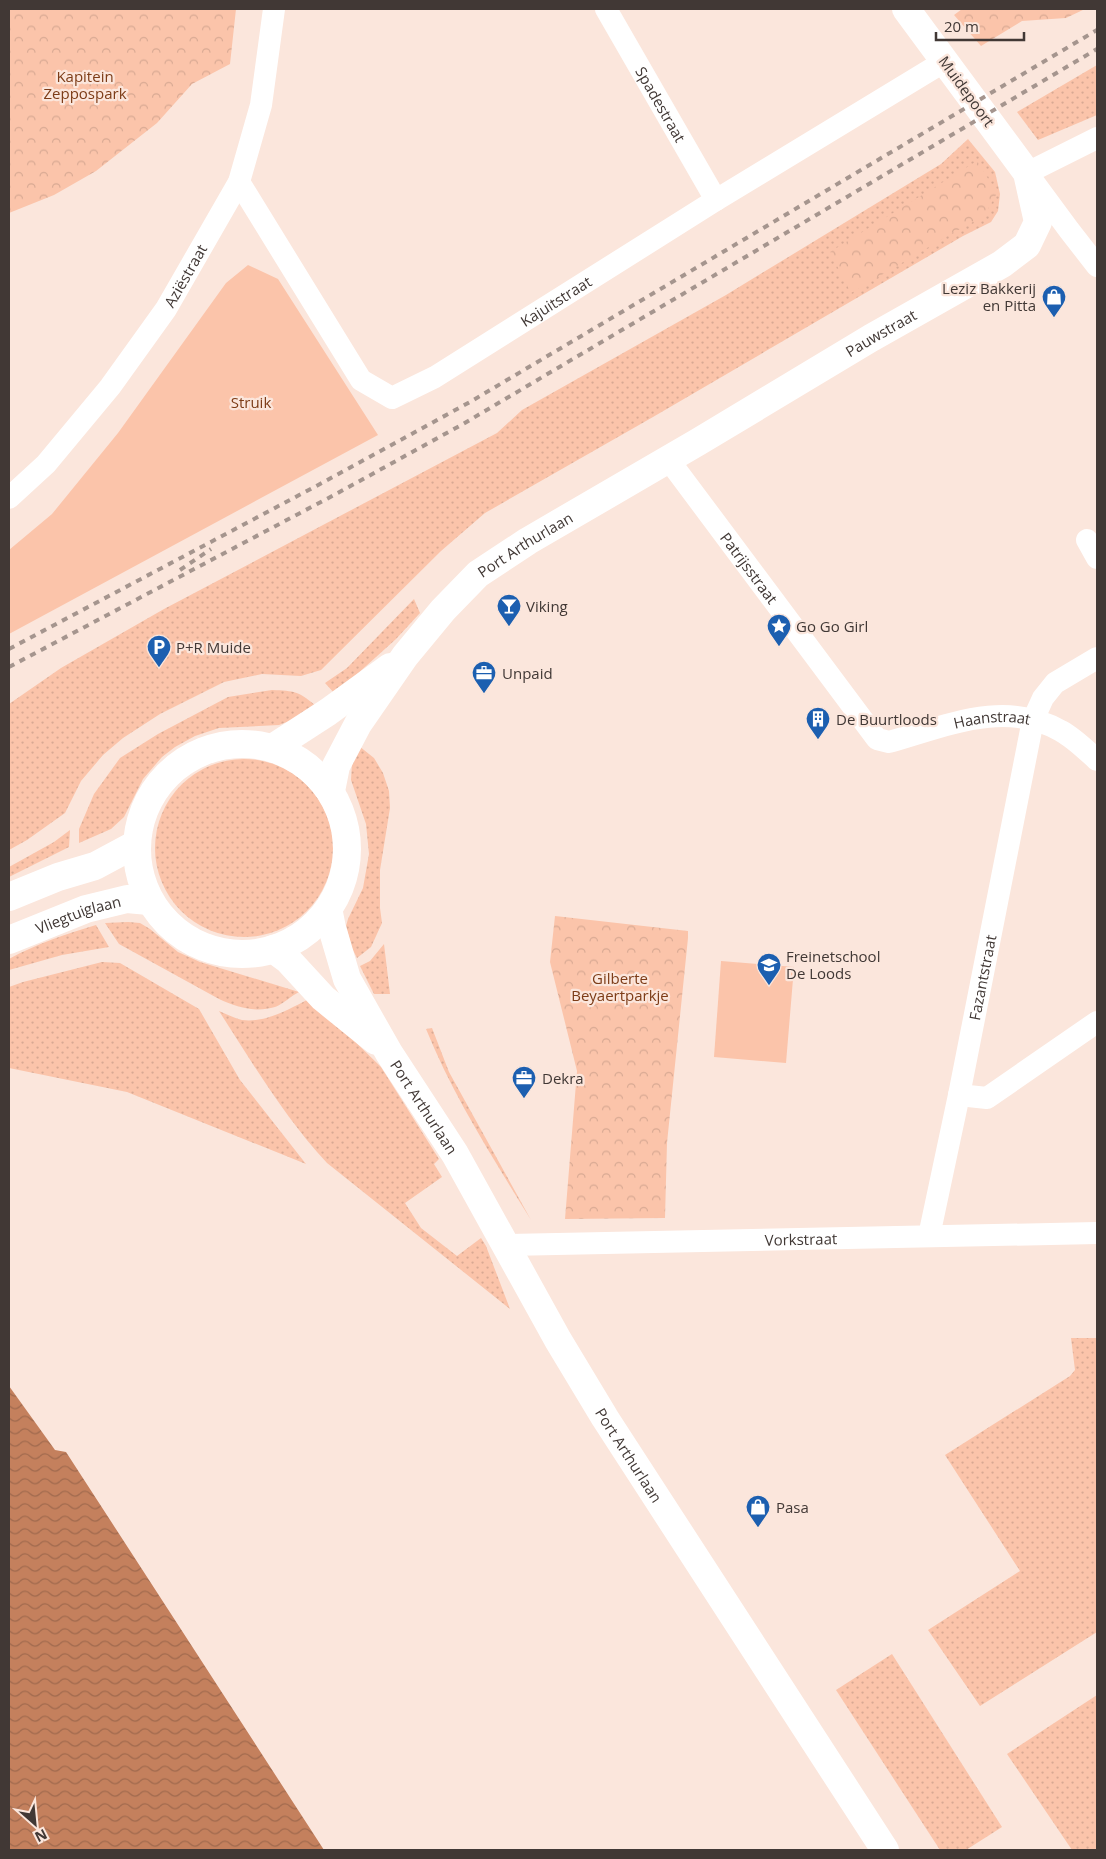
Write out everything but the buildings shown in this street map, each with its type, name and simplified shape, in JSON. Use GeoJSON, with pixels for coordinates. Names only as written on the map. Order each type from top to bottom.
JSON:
{"type":"FeatureCollection","features":[{"type":"Feature","properties":{"kind":"main road","name":"Muidepoort"},"geometry":{"type":"LineString","coordinates":[[906,9],[1027,173]]}},
{"type":"Feature","properties":{"kind":"main road","name":"Pauwstraat"},"geometry":{"type":"LineString","coordinates":[[668,460],[871,338],[1002,264],[1027,245],[1038,222],[1027,173]]}},
{"type":"Feature","properties":{"kind":"main road","name":"Port Arthurlaan"},"geometry":{"type":"LineString","coordinates":[[331,791],[336,766],[352,734],[405,656],[443,610],[478,574],[528,541],[668,460]]}},
{"type":"Feature","properties":{"kind":"main road","name":"Port Arthurlaan"},"geometry":{"type":"LineString","coordinates":[[274,747],[321,717],[405,656]]}},
{"type":"Feature","properties":{"kind":"main road"},"geometry":{"type":"LineString","coordinates":[[255,743],[274,747],[310,767],[331,791],[344,820],[348,852],[342,884],[330,913],[303,935],[272,950],[243,954],[214,951],[187,939],[164,920],[148,901],[138,871],[136,844],[141,816],[154,790],[173,768],[198,752],[226,744],[255,743]]}},
{"type":"Feature","properties":{"kind":"main road"},"geometry":{"type":"LineString","coordinates":[[9,897],[58,877],[96,866],[136,844]]}},
{"type":"Feature","properties":{"kind":"main road","name":"Vliegtuiglaan"},"geometry":{"type":"LineString","coordinates":[[9,940],[86,909],[127,899],[148,901]]}},
{"type":"Feature","properties":{"kind":"main road","name":"Port Arthurlaan"},"geometry":{"type":"LineString","coordinates":[[330,913],[332,928],[347,979],[389,1052],[455,1154],[558,1340],[605,1418],[885,1850]]}},
{"type":"Feature","properties":{"kind":"main road","name":"Port Arthurlaan"},"geometry":{"type":"LineString","coordinates":[[272,950],[288,960],[323,998],[389,1052]]}},
{"type":"Feature","properties":{"kind":"street","name":"Aziëstraat"},"geometry":{"type":"LineString","coordinates":[[9,498],[46,464],[110,387],[166,309],[239,182],[261,105],[274,9]]}},
{"type":"Feature","properties":{"kind":"street","name":"Spadestraat"},"geometry":{"type":"LineString","coordinates":[[606,9],[716,200]]}},
{"type":"Feature","properties":{"kind":"street","name":"Kajuitstraat"},"geometry":{"type":"LineString","coordinates":[[239,182],[361,380],[392,398],[435,377],[716,200],[945,61]]}},
{"type":"Feature","properties":{"kind":"street"},"geometry":{"type":"LineString","coordinates":[[1097,138],[1027,173],[1097,266]]}},
{"type":"Feature","properties":{"kind":"street","name":"Patrijsstraat"},"geometry":{"type":"LineString","coordinates":[[668,460],[877,740],[889,742]]}},
{"type":"Feature","properties":{"kind":"street","name":"Haanstraat"},"geometry":{"type":"LineString","coordinates":[[889,742],[982,716],[1008,715],[1033,720],[1043,698],[1055,682],[1097,658]]}},
{"type":"Feature","properties":{"kind":"street"},"geometry":{"type":"LineString","coordinates":[[1033,720],[1062,731],[1097,760]]}},
{"type":"Feature","properties":{"kind":"street","name":"Fazantstraat"},"geometry":{"type":"LineString","coordinates":[[929,1236],[1033,720]]}},
{"type":"Feature","properties":{"kind":"street"},"geometry":{"type":"LineString","coordinates":[[958,1096],[987,1098],[1097,1022]]}},
{"type":"Feature","properties":{"kind":"street","name":"Vorkstraat"},"geometry":{"type":"LineString","coordinates":[[506,1245],[1097,1233]]}},
{"type":"Feature","properties":{"kind":"green space","name":"Kapitein Zeppospark"},"geometry":{"type":"Polygon","coordinates":[[[9,9],[236,9],[230,64],[192,84],[157,123],[96,171],[54,195],[9,213],[9,9]]]}},
{"type":"Feature","properties":{"kind":"green space"},"geometry":{"type":"Polygon","coordinates":[[[962,9],[1085,9],[1066,18],[1022,21],[981,46],[954,15],[962,9]]]}},
{"type":"Feature","properties":{"kind":"green space"},"geometry":{"type":"Polygon","coordinates":[[[1097,65],[1097,115],[1038,140],[1017,112],[1097,65]]]}},
{"type":"Feature","properties":{"kind":"green space"},"geometry":{"type":"Polygon","coordinates":[[[968,139],[995,172],[1000,194],[998,211],[991,222],[963,236],[485,513],[441,551],[321,670],[301,676],[262,674],[224,682],[160,714],[123,738],[103,755],[81,781],[65,813],[27,840],[9,850],[9,704],[61,668],[164,609],[497,433],[522,410],[726,295],[941,164],[968,139]]]}},
{"type":"Feature","properties":{"kind":"green space"},"geometry":{"type":"Polygon","coordinates":[[[977,161],[997,193],[984,216],[851,293],[830,252],[977,161]]]}},
{"type":"Feature","properties":{"kind":"green space","name":"Struik"},"geometry":{"type":"Polygon","coordinates":[[[248,265],[278,279],[378,435],[9,634],[9,550],[52,514],[118,433],[226,283],[248,265]]]}},
{"type":"Feature","properties":{"kind":"green space"},"geometry":{"type":"Polygon","coordinates":[[[414,599],[420,613],[396,639],[335,694],[325,683],[347,668],[414,599]]]}},
{"type":"Feature","properties":{"kind":"green space"},"geometry":{"type":"Polygon","coordinates":[[[272,690],[296,693],[305,697],[316,706],[297,718],[279,725],[219,728],[195,736],[175,747],[162,757],[143,779],[124,817],[111,829],[79,843],[79,829],[94,794],[120,758],[158,734],[228,697],[272,690]]]}},
{"type":"Feature","properties":{"kind":"green space"},"geometry":{"type":"Polygon","coordinates":[[[359,746],[374,758],[383,773],[389,791],[390,808],[380,870],[382,923],[371,947],[357,958],[346,926],[363,888],[369,854],[366,824],[351,780],[352,763],[359,746]]]}},
{"type":"Feature","properties":{"kind":"green space"},"geometry":{"type":"Polygon","coordinates":[[[244,759],[278,766],[293,774],[307,785],[318,799],[326,814],[333,848],[326,882],[318,897],[307,911],[293,922],[278,930],[244,937],[210,930],[195,922],[181,911],[170,897],[162,882],[155,848],[162,814],[170,799],[181,785],[195,774],[210,766],[244,759]]]}},
{"type":"Feature","properties":{"kind":"green space"},"geometry":{"type":"Polygon","coordinates":[[[70,830],[69,847],[9,877],[9,867],[54,842],[70,830]]]}},
{"type":"Feature","properties":{"kind":"green space","name":"Gilberte Beyaertparkje"},"geometry":{"type":"Polygon","coordinates":[[[555,916],[688,931],[667,1143],[665,1218],[565,1219],[577,1071],[550,962],[555,916]]]}},
{"type":"Feature","properties":{"kind":"green space"},"geometry":{"type":"Polygon","coordinates":[[[105,923],[140,923],[178,952],[200,962],[299,992],[278,1006],[268,1009],[239,1007],[226,1002],[119,944],[105,923]]]}},
{"type":"Feature","properties":{"kind":"green space"},"geometry":{"type":"Polygon","coordinates":[[[96,925],[109,947],[62,955],[9,970],[9,959],[51,940],[96,925]]]}},
{"type":"Feature","properties":{"kind":"green space"},"geometry":{"type":"Polygon","coordinates":[[[384,944],[390,994],[374,994],[360,966],[370,961],[384,944]]]}},
{"type":"Feature","properties":{"kind":"green space"},"geometry":{"type":"Polygon","coordinates":[[[721,961],[794,967],[786,1063],[714,1057],[721,961]]]}},
{"type":"Feature","properties":{"kind":"green space"},"geometry":{"type":"Polygon","coordinates":[[[102,962],[120,963],[199,1009],[240,1080],[306,1164],[127,1092],[9,1068],[9,987],[102,962]]]}},
{"type":"Feature","properties":{"kind":"green space"},"geometry":{"type":"Polygon","coordinates":[[[309,999],[381,1067],[439,1159],[434,1164],[442,1177],[405,1203],[421,1228],[457,1256],[481,1238],[486,1246],[510,1309],[327,1163],[283,1109],[219,1011],[242,1020],[260,1019],[285,1011],[309,999]]]}},
{"type":"Feature","properties":{"kind":"green space"},"geometry":{"type":"Polygon","coordinates":[[[432,1028],[449,1072],[531,1220],[474,1126],[448,1078],[426,1029],[432,1028]]]}},
{"type":"Feature","properties":{"kind":"green space"},"geometry":{"type":"Polygon","coordinates":[[[1071,1338],[1097,1338],[1097,1632],[980,1706],[928,1630],[1020,1571],[945,1455],[1070,1376],[1075,1370],[1071,1338]]]}},
{"type":"Feature","properties":{"kind":"green space"},"geometry":{"type":"Polygon","coordinates":[[[892,1654],[1002,1827],[966,1850],[940,1850],[836,1690],[892,1654]]]}},
{"type":"Feature","properties":{"kind":"green space"},"geometry":{"type":"Polygon","coordinates":[[[1097,1695],[1097,1850],[1072,1850],[1007,1754],[1097,1695]]]}},
{"type":"Feature","properties":{"kind":"water"},"geometry":{"type":"Polygon","coordinates":[[[9,1386],[55,1450],[66,1452],[324,1850],[9,1850],[9,1386]]]}},
{"type":"Feature","properties":{"kind":"railway"},"geometry":{"type":"LineString","coordinates":[[9,649],[470,402],[1097,30]]}},
{"type":"Feature","properties":{"kind":"railway"},"geometry":{"type":"LineString","coordinates":[[9,667],[336,494],[463,424],[1097,49]]}},
{"type":"Feature","properties":{"kind":"railway"},"geometry":{"type":"LineString","coordinates":[[180,570],[211,549]]}},
{"type":"Feature","properties":{"kind":"place","name":"Leziz Bakkerij en Pitta"},"geometry":{"type":"Point","coordinates":[1054,318]}},
{"type":"Feature","properties":{"kind":"place","name":"Viking"},"geometry":{"type":"Point","coordinates":[509,627]}},
{"type":"Feature","properties":{"kind":"place","name":"Go Go Girl"},"geometry":{"type":"Point","coordinates":[779,647]}},
{"type":"Feature","properties":{"kind":"place","name":"P+R Muide"},"geometry":{"type":"Point","coordinates":[159,668]}},
{"type":"Feature","properties":{"kind":"place","name":"Unpaid"},"geometry":{"type":"Point","coordinates":[484,694]}},
{"type":"Feature","properties":{"kind":"place","name":"De Buurtloods"},"geometry":{"type":"Point","coordinates":[818,740]}},
{"type":"Feature","properties":{"kind":"place","name":"Freinetschool De Loods"},"geometry":{"type":"Point","coordinates":[769,986]}},
{"type":"Feature","properties":{"kind":"place","name":"Dekra"},"geometry":{"type":"Point","coordinates":[524,1099]}},
{"type":"Feature","properties":{"kind":"place","name":"Pasa"},"geometry":{"type":"Point","coordinates":[758,1528]}}]}
